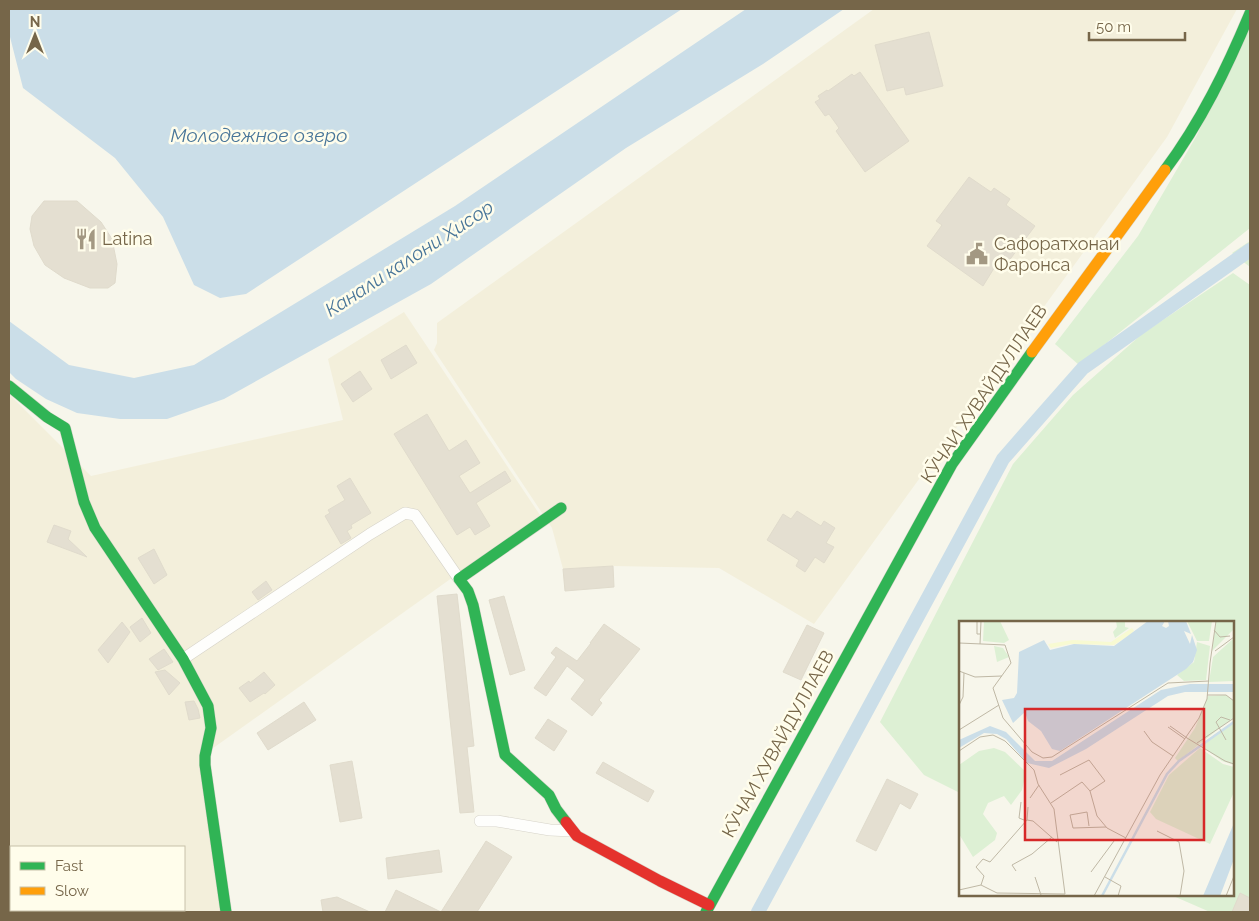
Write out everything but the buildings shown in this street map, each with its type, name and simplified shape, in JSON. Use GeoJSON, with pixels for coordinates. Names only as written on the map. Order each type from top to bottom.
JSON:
{"type":"FeatureCollection","features":[{"type":"Feature","properties":{"kind":"street","name":"КӮЧАИ ХУВАЙДУЛЛАЕВ"},"geometry":{"type":"LineString","coordinates":[[707,909],[952,464],[1186,142],[1227,67],[1250,13]]}},
{"type":"Feature","properties":{"kind":"street"},"geometry":{"type":"LineString","coordinates":[[9,386],[47,417],[65,428],[88,514],[95,528],[182,659],[208,706],[211,728],[205,765],[226,912]]}},
{"type":"Feature","properties":{"kind":"street"},"geometry":{"type":"LineString","coordinates":[[459,579],[561,508]]}},
{"type":"Feature","properties":{"kind":"street"},"geometry":{"type":"LineString","coordinates":[[182,659],[401,514],[408,512],[416,515],[468,591],[473,605],[505,754],[549,795],[556,809],[572,831],[594,846],[660,881],[707,909]]}},
{"type":"Feature","properties":{"kind":"street"},"geometry":{"type":"LineString","coordinates":[[480,821],[497,821],[550,830],[572,831]]}},
{"type":"Feature","properties":{"kind":"shaded area"},"geometry":{"type":"Polygon","coordinates":[[[874,9],[1237,9],[1167,137],[814,624],[719,568],[613,566],[563,569],[552,528],[434,350],[437,343],[437,323],[874,9]]]}},
{"type":"Feature","properties":{"kind":"shaded area"},"geometry":{"type":"Polygon","coordinates":[[[404,312],[540,515],[202,756],[221,912],[9,912],[9,394],[91,476],[343,420],[328,359],[404,312]]]}},
{"type":"Feature","properties":{"kind":"green space"},"geometry":{"type":"Polygon","coordinates":[[[1250,23],[1250,228],[1079,365],[1055,344],[1138,236],[1197,135],[1250,23]]]}},
{"type":"Feature","properties":{"kind":"green space"},"geometry":{"type":"Polygon","coordinates":[[[1250,241],[1250,267],[1232,253],[1250,241]]]}},
{"type":"Feature","properties":{"kind":"green space"},"geometry":{"type":"Polygon","coordinates":[[[1233,273],[1250,285],[1250,912],[1210,912],[1173,896],[1234,896],[1234,621],[959,621],[959,792],[924,775],[880,722],[1013,464],[1073,395],[1142,334],[1233,273]]]}},
{"type":"Feature","properties":{"kind":"water","name":"Молодежное озеро"},"geometry":{"type":"Polygon","coordinates":[[[9,9],[682,9],[246,294],[220,298],[194,285],[163,217],[115,158],[23,88],[9,33],[9,9]]]}},
{"type":"Feature","properties":{"kind":"water","name":"Канали калони Ҳисор"},"geometry":{"type":"Polygon","coordinates":[[[746,9],[844,9],[763,64],[626,148],[431,284],[224,399],[167,419],[120,419],[77,413],[46,399],[16,379],[9,372],[9,321],[69,365],[134,378],[194,365],[455,206],[746,9]]]}},
{"type":"Feature","properties":{"kind":"waterway"},"geometry":{"type":"LineString","coordinates":[[758,912],[1003,459],[1083,368],[1250,250]]}},
{"type":"Feature","properties":{"kind":"traffic: fast"},"geometry":{"type":"LineString","coordinates":[[1165,170],[1202,114],[1250,13]]}},
{"type":"Feature","properties":{"kind":"traffic: fast"},"geometry":{"type":"LineString","coordinates":[[706,912],[952,464],[1032,352]]}},
{"type":"Feature","properties":{"kind":"traffic: fast"},"geometry":{"type":"LineString","coordinates":[[9,386],[47,417],[65,428],[84,502],[95,528],[183,659],[208,706],[211,728],[205,765],[226,912]]}},
{"type":"Feature","properties":{"kind":"traffic: fast"},"geometry":{"type":"LineString","coordinates":[[561,508],[459,579],[468,591],[473,605],[505,755],[549,795],[556,809],[566,822]]}},
{"type":"Feature","properties":{"kind":"traffic: slow"},"geometry":{"type":"LineString","coordinates":[[1032,352],[1165,170]]}},
{"type":"Feature","properties":{"kind":"traffic: jam"},"geometry":{"type":"LineString","coordinates":[[566,822],[577,836],[709,905]]}},
{"type":"Feature","properties":{"kind":"place","name":"Latina"},"geometry":{"type":"Point","coordinates":[86,239]}},
{"type":"Feature","properties":{"kind":"place","name":"Сафоратхонаи Фаронса"},"geometry":{"type":"Point","coordinates":[977,254]}}]}
